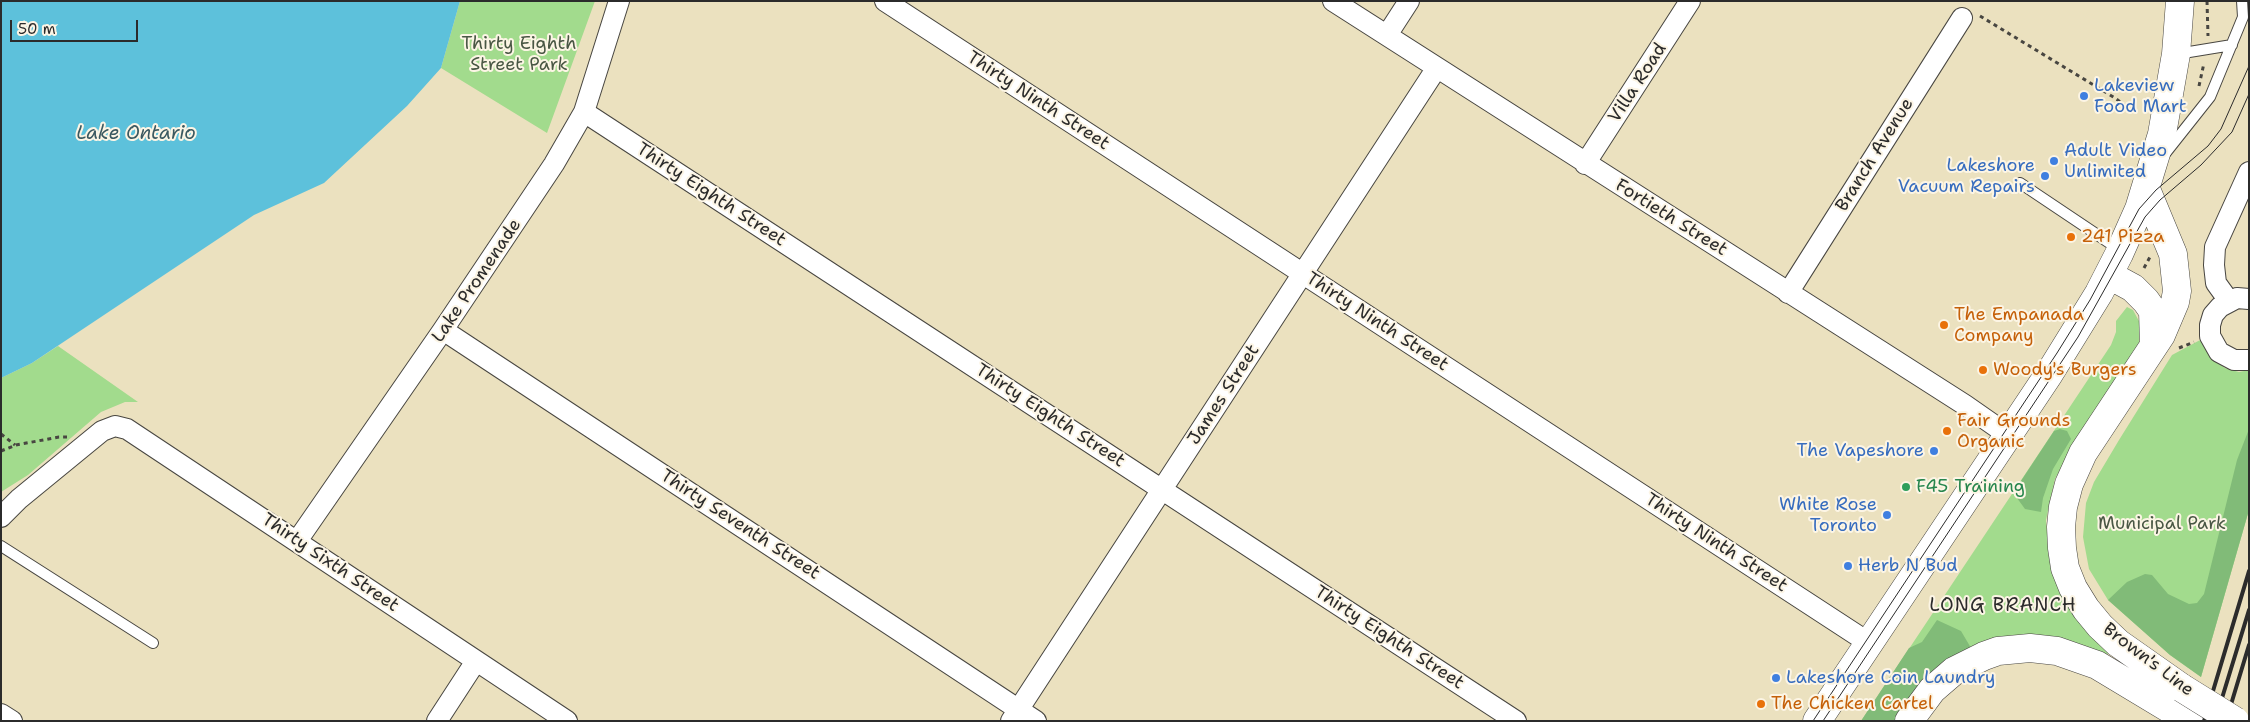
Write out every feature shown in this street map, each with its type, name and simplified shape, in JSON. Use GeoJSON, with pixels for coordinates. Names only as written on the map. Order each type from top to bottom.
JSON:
{"type":"FeatureCollection","features":[{"type":"Feature","properties":{"kind":"main road"},"geometry":{"type":"LineString","coordinates":[[1818,721],[2070,341],[2109,275],[2121,251],[2150,178],[2169,102],[2176,54],[2180,1]]}},
{"type":"Feature","properties":{"kind":"main road","name":"Brown's Line"},"geometry":{"type":"LineString","coordinates":[[2150,178],[2176,264],[2177,291],[2170,316],[2166,347],[2083,453],[2069,484],[2061,527],[2062,548],[2065,568],[2073,588],[2086,609],[2100,626],[2183,707]]}},
{"type":"Feature","properties":{"kind":"main road"},"geometry":{"type":"LineString","coordinates":[[2109,275],[2133,288],[2146,301],[2153,311],[2166,347]]}},
{"type":"Feature","properties":{"kind":"main road","name":"Brown's Line"},"geometry":{"type":"LineString","coordinates":[[1909,721],[1932,690],[1954,671],[1990,654],[2030,648],[2057,651],[2097,666],[2183,707],[2235,721]]}},
{"type":"Feature","properties":{"kind":"street","name":"Lake Promenade"},"geometry":{"type":"LineString","coordinates":[[297,541],[540,187],[584,112],[619,1]]}},
{"type":"Feature","properties":{"kind":"street","name":"Thirty Ninth Street"},"geometry":{"type":"LineString","coordinates":[[885,1],[1870,643]]}},
{"type":"Feature","properties":{"kind":"street","name":"Fortieth Street"},"geometry":{"type":"LineString","coordinates":[[1333,1],[1436,69],[1965,404],[2008,435]]}},
{"type":"Feature","properties":{"kind":"street"},"geometry":{"type":"LineString","coordinates":[[1387,35],[1409,1]]}},
{"type":"Feature","properties":{"kind":"street","name":"Villa Road"},"geometry":{"type":"LineString","coordinates":[[1586,164],[1690,1]]}},
{"type":"Feature","properties":{"kind":"street","name":"Branch Avenue"},"geometry":{"type":"LineString","coordinates":[[1788,292],[1969,16]]}},
{"type":"Feature","properties":{"kind":"street","name":"James Street"},"geometry":{"type":"LineString","coordinates":[[1015,715],[1436,69]]}},
{"type":"Feature","properties":{"kind":"street","name":"Thirty Eighth Street"},"geometry":{"type":"LineString","coordinates":[[584,112],[1516,721]]}},
{"type":"Feature","properties":{"kind":"street"},"geometry":{"type":"LineString","coordinates":[[2229,301],[2216,283],[2215,247],[2249,172]]}},
{"type":"Feature","properties":{"kind":"street"},"geometry":{"type":"LineString","coordinates":[[2249,299],[2237,298],[2220,306],[2213,315],[2210,325],[2210,336],[2219,352],[2234,360],[2249,360]]}},
{"type":"Feature","properties":{"kind":"street","name":"Thirty Seventh Street"},"geometry":{"type":"LineString","coordinates":[[443,330],[1015,715],[1036,721]]}},
{"type":"Feature","properties":{"kind":"street","name":"Thirty Sixth Street"},"geometry":{"type":"LineString","coordinates":[[90,441],[102,431],[115,426],[127,429],[567,721]]}},
{"type":"Feature","properties":{"kind":"street"},"geometry":{"type":"LineString","coordinates":[[1,517],[19,499],[90,441]]}},
{"type":"Feature","properties":{"kind":"street"},"geometry":{"type":"LineString","coordinates":[[437,721],[476,661]]}},
{"type":"Feature","properties":{"kind":"street"},"geometry":{"type":"LineString","coordinates":[[1,714],[12,721]]}},
{"type":"Feature","properties":{"kind":"lane"},"geometry":{"type":"LineString","coordinates":[[2150,178],[2210,97],[2242,17],[2242,1]]}},
{"type":"Feature","properties":{"kind":"lane"},"geometry":{"type":"LineString","coordinates":[[2176,54],[2232,45]]}},
{"type":"Feature","properties":{"kind":"lane"},"geometry":{"type":"LineString","coordinates":[[2020,183],[2121,251]]}},
{"type":"Feature","properties":{"kind":"lane"},"geometry":{"type":"LineString","coordinates":[[1,546],[153,643]]}},
{"type":"Feature","properties":{"kind":"path"},"geometry":{"type":"LineString","coordinates":[[2207,1],[2208,39]]}},
{"type":"Feature","properties":{"kind":"path"},"geometry":{"type":"LineString","coordinates":[[1969,16],[2115,98],[2134,112]]}},
{"type":"Feature","properties":{"kind":"path"},"geometry":{"type":"LineString","coordinates":[[2197,95],[2204,60]]}},
{"type":"Feature","properties":{"kind":"path"},"geometry":{"type":"LineString","coordinates":[[2166,347],[2210,336]]}},
{"type":"Feature","properties":{"kind":"path"},"geometry":{"type":"LineString","coordinates":[[1,434],[16,445]]}},
{"type":"Feature","properties":{"kind":"path"},"geometry":{"type":"LineString","coordinates":[[1,451],[16,445],[59,437],[90,441]]}},
{"type":"Feature","properties":{"kind":"green space","name":"Thirty Eighth Street Park"},"geometry":{"type":"Polygon","coordinates":[[[460,1],[595,1],[547,133],[441,68],[460,1]]]}},
{"type":"Feature","properties":{"kind":"green space"},"geometry":{"type":"Polygon","coordinates":[[[2127,307],[2133,310],[2140,323],[2139,343],[2068,455],[2055,479],[2046,520],[2049,558],[2057,583],[2072,612],[2110,650],[2105,658],[2038,635],[2015,635],[1993,639],[1902,711],[1895,721],[1861,721],[2111,345],[2116,332],[2116,321],[2127,307]]]}},
{"type":"Feature","properties":{"kind":"green space","name":"Municipal Park"},"geometry":{"type":"Polygon","coordinates":[[[2202,339],[2206,350],[2214,360],[2225,368],[2239,372],[2249,370],[2249,510],[2201,677],[2170,655],[2108,600],[2089,569],[2083,537],[2086,503],[2094,482],[2119,440],[2172,355],[2202,339]]]}},
{"type":"Feature","properties":{"kind":"green space"},"geometry":{"type":"Polygon","coordinates":[[[58,346],[138,402],[125,402],[101,412],[28,475],[1,492],[1,378],[32,363],[58,346]]]}},
{"type":"Feature","properties":{"kind":"green space"},"geometry":{"type":"Polygon","coordinates":[[[2060,429],[2067,431],[2071,439],[2053,469],[2043,498],[2041,512],[2025,509],[2017,498],[2017,487],[2054,431],[2060,429]]]}},
{"type":"Feature","properties":{"kind":"green space"},"geometry":{"type":"Polygon","coordinates":[[[2249,429],[2249,510],[2201,677],[2170,655],[2108,600],[2127,582],[2145,574],[2152,575],[2168,594],[2189,604],[2197,603],[2204,594],[2237,460],[2249,429]]]}},
{"type":"Feature","properties":{"kind":"green space"},"geometry":{"type":"Polygon","coordinates":[[[1937,620],[1961,631],[1971,648],[1902,711],[1895,721],[1861,721],[1909,648],[1922,642],[1937,620]]]}},
{"type":"Feature","properties":{"kind":"water","name":"Lake Ontario"},"geometry":{"type":"Polygon","coordinates":[[[1,1],[460,1],[441,68],[407,106],[324,183],[254,215],[32,363],[1,378],[1,1]]]}},
{"type":"Feature","properties":{"kind":"tram line"},"geometry":{"type":"LineString","coordinates":[[1813,721],[2057,353],[2090,300],[2139,209],[2156,190],[2208,146],[2221,129],[2249,66]]}},
{"type":"Feature","properties":{"kind":"tram line"},"geometry":{"type":"LineString","coordinates":[[1823,721],[2078,337],[2145,217],[2160,200],[2201,165],[2232,132],[2249,94]]}},
{"type":"Feature","properties":{"kind":"railway"},"geometry":{"type":"LineString","coordinates":[[2204,721],[2249,571]]}},
{"type":"Feature","properties":{"kind":"railway"},"geometry":{"type":"LineString","coordinates":[[2215,721],[2249,610]]}},
{"type":"Feature","properties":{"kind":"railway"},"geometry":{"type":"LineString","coordinates":[[2226,721],[2249,645]]}},
{"type":"Feature","properties":{"kind":"place","name":"Lakeview Food Mart"},"geometry":{"type":"Point","coordinates":[2084,96]}},
{"type":"Feature","properties":{"kind":"place","name":"Adult Video Unlimited"},"geometry":{"type":"Point","coordinates":[2054,161]}},
{"type":"Feature","properties":{"kind":"place","name":"Lakeshore Vacuum Repairs"},"geometry":{"type":"Point","coordinates":[2045,176]}},
{"type":"Feature","properties":{"kind":"place","name":"241 Pizza"},"geometry":{"type":"Point","coordinates":[2071,237]}},
{"type":"Feature","properties":{"kind":"place","name":"The Empanada Company"},"geometry":{"type":"Point","coordinates":[1944,325]}},
{"type":"Feature","properties":{"kind":"place","name":"Woody's Burgers"},"geometry":{"type":"Point","coordinates":[1983,370]}},
{"type":"Feature","properties":{"kind":"place","name":"Fair Grounds Organic"},"geometry":{"type":"Point","coordinates":[1947,431]}},
{"type":"Feature","properties":{"kind":"place","name":"The Vapeshore"},"geometry":{"type":"Point","coordinates":[1934,451]}},
{"type":"Feature","properties":{"kind":"place","name":"F45 Training"},"geometry":{"type":"Point","coordinates":[1906,487]}},
{"type":"Feature","properties":{"kind":"place","name":"White Rose Toronto"},"geometry":{"type":"Point","coordinates":[1887,515]}},
{"type":"Feature","properties":{"kind":"place","name":"Herb N Bud"},"geometry":{"type":"Point","coordinates":[1848,566]}},
{"type":"Feature","properties":{"kind":"place","name":"Lakeshore Coin Laundry"},"geometry":{"type":"Point","coordinates":[1776,678]}},
{"type":"Feature","properties":{"kind":"place","name":"The Chicken Cartel"},"geometry":{"type":"Point","coordinates":[1761,704]}},
{"type":"Feature","properties":{"kind":"district","name":"LONG BRANCH"},"geometry":{"type":"Point","coordinates":[2003,606]}}]}
